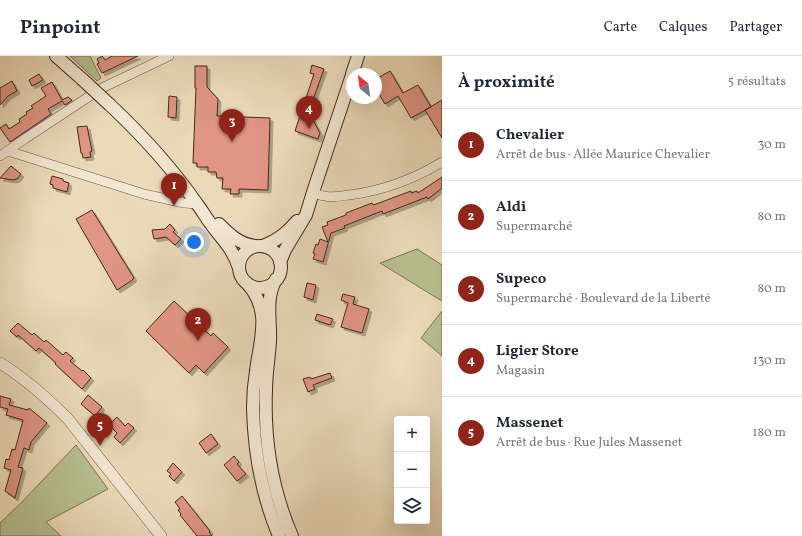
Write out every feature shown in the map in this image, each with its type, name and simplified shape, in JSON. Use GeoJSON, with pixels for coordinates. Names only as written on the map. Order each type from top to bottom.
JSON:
{"type":"FeatureCollection","features":[{"type":"Feature","properties":{"kind":"main road"},"geometry":{"type":"LineString","coordinates":[[56,56],[129,122],[198,204],[222,228],[239,241],[248,245],[270,248],[275,252],[280,262]]}},
{"type":"Feature","properties":{"kind":"main road"},"geometry":{"type":"LineString","coordinates":[[354,68],[358,56]]}},
{"type":"Feature","properties":{"kind":"main road"},"geometry":{"type":"LineString","coordinates":[[292,536],[276,492],[266,435],[266,389],[270,329],[269,301],[272,288],[280,272],[280,262],[285,250],[306,215],[346,93]]}},
{"type":"Feature","properties":{"kind":"main road"},"geometry":{"type":"LineString","coordinates":[[239,268],[240,259],[249,249],[276,241],[292,226],[302,214],[313,192]]}},
{"type":"Feature","properties":{"kind":"main road"},"geometry":{"type":"LineString","coordinates":[[198,204],[210,224],[235,256],[241,276],[257,296],[260,306],[262,336],[253,397],[254,424],[257,454],[266,496],[279,536]]}},
{"type":"Feature","properties":{"kind":"main road"},"geometry":{"type":"LineString","coordinates":[[247,283],[254,287],[263,287],[270,285],[276,279]]}},
{"type":"Feature","properties":{"kind":"street"},"geometry":{"type":"LineString","coordinates":[[0,156],[102,88],[169,56]]}},
{"type":"Feature","properties":{"kind":"street"},"geometry":{"type":"LineString","coordinates":[[8,151],[144,194],[184,203],[198,204]]}},
{"type":"Feature","properties":{"kind":"street"},"geometry":{"type":"LineString","coordinates":[[313,192],[321,196],[328,197],[346,196],[366,192],[425,172],[442,162]]}},
{"type":"Feature","properties":{"kind":"street"},"geometry":{"type":"LineString","coordinates":[[0,363],[24,379],[41,393],[68,420],[161,536]]}},
{"type":"Feature","properties":{"kind":"green space"},"geometry":{"type":"Polygon","coordinates":[[[70,56],[90,56],[101,78],[97,81],[70,56]]]}},
{"type":"Feature","properties":{"kind":"green space"},"geometry":{"type":"Polygon","coordinates":[[[417,249],[442,265],[442,301],[380,263],[417,249]]]}},
{"type":"Feature","properties":{"kind":"green space"},"geometry":{"type":"Polygon","coordinates":[[[442,311],[442,356],[421,338],[442,311]]]}},
{"type":"Feature","properties":{"kind":"green space"},"geometry":{"type":"Polygon","coordinates":[[[76,445],[108,489],[46,522],[61,536],[0,536],[0,523],[76,445]]]}},
{"type":"Feature","properties":{"kind":"building"},"geometry":{"type":"Polygon","coordinates":[[[102,56],[105,60],[112,56],[138,56],[102,73],[97,64],[99,63],[97,59],[102,56]]]}},
{"type":"Feature","properties":{"kind":"building"},"geometry":{"type":"Polygon","coordinates":[[[312,65],[324,69],[312,103],[316,104],[311,116],[320,133],[318,139],[295,131],[314,74],[310,73],[312,65]]]}},
{"type":"Feature","properties":{"kind":"building"},"geometry":{"type":"Polygon","coordinates":[[[195,66],[207,66],[207,87],[218,99],[217,116],[270,118],[268,190],[239,189],[239,194],[230,194],[231,189],[222,189],[223,178],[217,178],[216,172],[208,172],[208,167],[197,167],[197,163],[193,163],[196,88],[195,66]]]}},
{"type":"Feature","properties":{"kind":"building"},"geometry":{"type":"Polygon","coordinates":[[[390,71],[403,93],[418,85],[431,107],[411,118],[398,96],[385,104],[382,99],[382,76],[390,71]]]}},
{"type":"Feature","properties":{"kind":"building"},"geometry":{"type":"Polygon","coordinates":[[[39,74],[43,80],[32,86],[29,80],[39,74]]]}},
{"type":"Feature","properties":{"kind":"building"},"geometry":{"type":"Polygon","coordinates":[[[12,81],[17,91],[8,96],[0,105],[0,88],[12,81]]]}},
{"type":"Feature","properties":{"kind":"building"},"geometry":{"type":"Polygon","coordinates":[[[52,82],[62,100],[68,97],[72,100],[65,105],[62,101],[48,109],[51,114],[10,142],[0,128],[6,124],[9,129],[20,122],[19,119],[33,108],[31,106],[46,96],[41,88],[52,82]]]}},
{"type":"Feature","properties":{"kind":"building"},"geometry":{"type":"Polygon","coordinates":[[[169,96],[177,97],[176,118],[168,117],[169,96]]]}},
{"type":"Feature","properties":{"kind":"building"},"geometry":{"type":"Polygon","coordinates":[[[442,100],[442,138],[425,110],[442,100]]]}},
{"type":"Feature","properties":{"kind":"building"},"geometry":{"type":"Polygon","coordinates":[[[87,126],[92,151],[90,152],[91,157],[83,158],[77,127],[87,126]]]}},
{"type":"Feature","properties":{"kind":"building"},"geometry":{"type":"Polygon","coordinates":[[[11,166],[21,174],[17,179],[13,180],[0,178],[11,166]]]}},
{"type":"Feature","properties":{"kind":"building"},"geometry":{"type":"Polygon","coordinates":[[[52,176],[63,179],[63,181],[69,183],[67,192],[53,188],[53,185],[50,184],[52,176]]]}},
{"type":"Feature","properties":{"kind":"building"},"geometry":{"type":"Polygon","coordinates":[[[442,177],[442,188],[428,199],[427,197],[383,214],[382,211],[344,226],[345,228],[331,233],[323,262],[313,259],[316,244],[318,245],[320,239],[328,242],[322,227],[328,225],[327,222],[372,203],[373,205],[411,191],[411,193],[417,191],[418,193],[442,177]]]}},
{"type":"Feature","properties":{"kind":"building"},"geometry":{"type":"Polygon","coordinates":[[[92,210],[134,278],[117,290],[76,219],[92,210]]]}},
{"type":"Feature","properties":{"kind":"building"},"geometry":{"type":"Polygon","coordinates":[[[170,224],[175,230],[173,232],[181,239],[175,245],[166,237],[154,239],[152,230],[165,229],[170,224]]]}},
{"type":"Feature","properties":{"kind":"building"},"geometry":{"type":"Polygon","coordinates":[[[307,283],[316,285],[313,300],[304,297],[307,283]]]}},
{"type":"Feature","properties":{"kind":"building"},"geometry":{"type":"Polygon","coordinates":[[[343,294],[355,297],[353,304],[369,309],[362,333],[341,327],[348,303],[341,300],[343,294]]]}},
{"type":"Feature","properties":{"kind":"building"},"geometry":{"type":"Polygon","coordinates":[[[174,301],[211,336],[213,333],[228,347],[204,373],[196,365],[189,373],[146,331],[174,301]]]}},
{"type":"Feature","properties":{"kind":"building"},"geometry":{"type":"Polygon","coordinates":[[[317,314],[333,319],[330,325],[315,320],[317,314]]]}},
{"type":"Feature","properties":{"kind":"building"},"geometry":{"type":"Polygon","coordinates":[[[18,323],[32,335],[34,333],[44,342],[46,340],[63,355],[66,352],[73,358],[70,361],[91,378],[82,389],[39,348],[36,351],[18,335],[17,337],[10,331],[18,323]]]}},
{"type":"Feature","properties":{"kind":"building"},"geometry":{"type":"Polygon","coordinates":[[[330,373],[332,378],[313,385],[315,389],[308,392],[303,379],[310,377],[311,379],[330,373]]]}},
{"type":"Feature","properties":{"kind":"building"},"geometry":{"type":"Polygon","coordinates":[[[88,395],[102,407],[95,416],[81,404],[88,395]]]}},
{"type":"Feature","properties":{"kind":"building"},"geometry":{"type":"Polygon","coordinates":[[[0,396],[11,399],[9,405],[28,410],[29,408],[47,423],[31,442],[29,450],[24,448],[18,467],[23,468],[15,498],[5,491],[11,470],[4,468],[6,459],[9,460],[12,449],[15,450],[23,420],[6,415],[8,409],[0,407],[0,396]]]}},
{"type":"Feature","properties":{"kind":"building"},"geometry":{"type":"Polygon","coordinates":[[[117,417],[125,426],[128,423],[134,428],[120,443],[114,437],[117,433],[109,425],[117,417]]]}},
{"type":"Feature","properties":{"kind":"building"},"geometry":{"type":"Polygon","coordinates":[[[211,434],[218,444],[206,453],[199,443],[211,434]]]}},
{"type":"Feature","properties":{"kind":"building"},"geometry":{"type":"Polygon","coordinates":[[[234,456],[239,462],[237,464],[246,474],[237,481],[224,465],[234,456]]]}},
{"type":"Feature","properties":{"kind":"building"},"geometry":{"type":"Polygon","coordinates":[[[173,463],[182,472],[174,481],[169,476],[171,474],[167,471],[173,463]]]}},
{"type":"Feature","properties":{"kind":"building"},"geometry":{"type":"Polygon","coordinates":[[[182,496],[210,531],[209,532],[212,536],[197,536],[180,515],[181,514],[178,510],[180,509],[175,502],[182,496]]]}},
{"type":"Feature","properties":{"kind":"place","name":"Ligier Store"},"geometry":{"type":"Point","coordinates":[309,129]}},
{"type":"Feature","properties":{"kind":"place","name":"Supeco"},"geometry":{"type":"Point","coordinates":[232,142]}},
{"type":"Feature","properties":{"kind":"place","name":"Chevalier"},"geometry":{"type":"Point","coordinates":[174,206]}},
{"type":"Feature","properties":{"kind":"place","name":"Aldi"},"geometry":{"type":"Point","coordinates":[198,341]}},
{"type":"Feature","properties":{"kind":"place","name":"Massenet"},"geometry":{"type":"Point","coordinates":[100,446]}}]}
